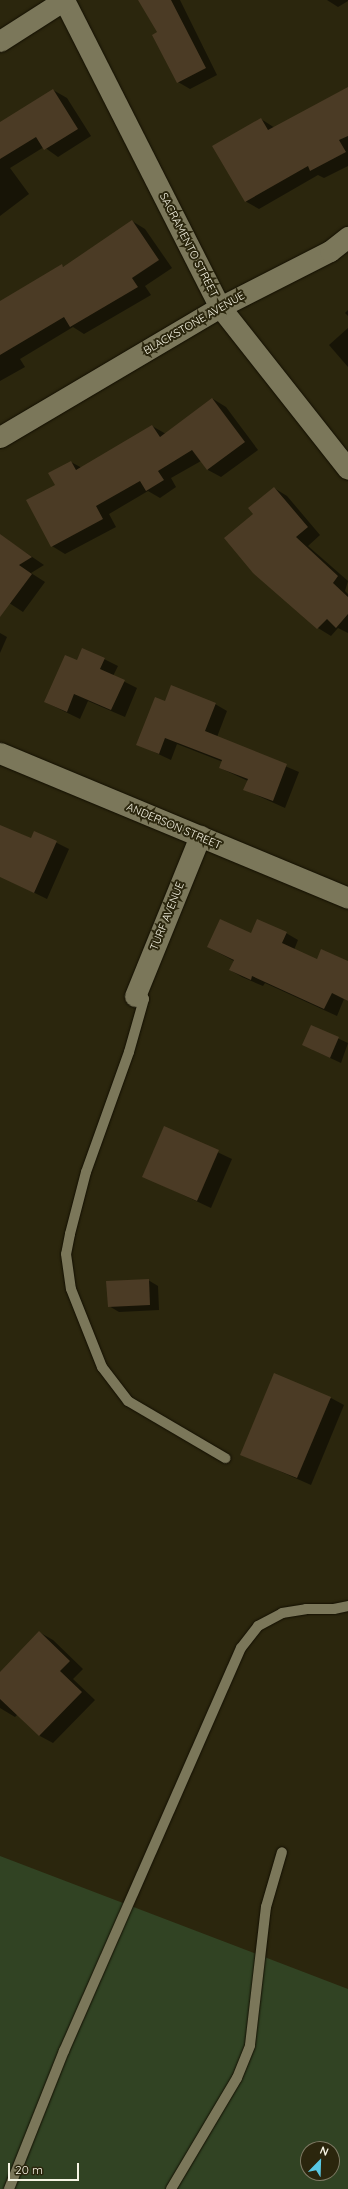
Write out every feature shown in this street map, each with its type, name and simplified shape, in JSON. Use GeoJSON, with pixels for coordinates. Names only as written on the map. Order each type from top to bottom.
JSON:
{"type":"FeatureCollection","features":[{"type":"Feature","properties":{"kind":"street"},"geometry":{"type":"LineString","coordinates":[[0,41],[64,0]]}},
{"type":"Feature","properties":{"kind":"street","name":"SACRAMENTO STREET"},"geometry":{"type":"LineString","coordinates":[[64,0],[220,307],[348,469]]}},
{"type":"Feature","properties":{"kind":"street","name":"BLACKSTONE AVENUE"},"geometry":{"type":"LineString","coordinates":[[0,437],[220,307],[330,251],[348,236]]}},
{"type":"Feature","properties":{"kind":"street","name":"ANDERSON STREET"},"geometry":{"type":"LineString","coordinates":[[0,753],[348,898]]}},
{"type":"Feature","properties":{"kind":"street","name":"TURF AVENUE"},"geometry":{"type":"LineString","coordinates":[[137,992],[200,836]]}},
{"type":"Feature","properties":{"kind":"lane"},"geometry":{"type":"LineString","coordinates":[[137,992],[144,999],[131,1045],[86,1172],[70,1234],[66,1254],[71,1289],[102,1367],[128,1401],[225,1458]]}},
{"type":"Feature","properties":{"kind":"lane"},"geometry":{"type":"LineString","coordinates":[[9,2189],[64,2051],[241,1648],[258,1626],[282,1612],[334,1609],[348,1606]]}},
{"type":"Feature","properties":{"kind":"lane"},"geometry":{"type":"LineString","coordinates":[[171,2189],[237,2078],[250,2045],[266,1908],[282,1852]]}},
{"type":"Feature","properties":{"kind":"green space"},"geometry":{"type":"Polygon","coordinates":[[[0,1856],[348,1989],[348,2189],[0,2189],[0,1856]]]}},
{"type":"Feature","properties":{"kind":"building"},"geometry":{"type":"Polygon","coordinates":[[[138,0],[171,0],[206,68],[177,83],[152,35],[157,32],[138,0]]]}},
{"type":"Feature","properties":{"kind":"building"},"geometry":{"type":"Polygon","coordinates":[[[348,87],[348,136],[339,140],[346,152],[310,171],[308,166],[245,202],[212,146],[261,118],[268,130],[348,87]]]}},
{"type":"Feature","properties":{"kind":"building"},"geometry":{"type":"Polygon","coordinates":[[[53,89],[78,129],[44,150],[36,137],[0,159],[0,122],[53,89]]]}},
{"type":"Feature","properties":{"kind":"building"},"geometry":{"type":"Polygon","coordinates":[[[132,220],[159,260],[132,278],[138,287],[70,327],[64,317],[0,355],[0,301],[62,264],[63,267],[132,220]]]}},
{"type":"Feature","properties":{"kind":"building"},"geometry":{"type":"Polygon","coordinates":[[[212,398],[245,442],[207,470],[192,450],[158,471],[164,480],[146,491],[140,481],[96,506],[103,519],[51,547],[26,500],[55,485],[48,473],[71,461],[76,470],[152,425],[160,437],[212,398]]]}},
{"type":"Feature","properties":{"kind":"building"},"geometry":{"type":"Polygon","coordinates":[[[274,487],[308,527],[296,537],[338,576],[333,583],[348,597],[348,614],[336,628],[327,619],[317,629],[253,573],[224,538],[253,514],[248,508],[274,487]]]}},
{"type":"Feature","properties":{"kind":"building"},"geometry":{"type":"Polygon","coordinates":[[[0,534],[32,557],[19,565],[32,574],[0,617],[0,534]]]}},
{"type":"Feature","properties":{"kind":"building"},"geometry":{"type":"Polygon","coordinates":[[[82,648],[105,658],[100,669],[125,680],[111,710],[74,694],[67,712],[44,702],[65,655],[77,660],[82,648]]]}},
{"type":"Feature","properties":{"kind":"building"},"geometry":{"type":"Polygon","coordinates":[[[171,685],[216,703],[205,731],[287,764],[273,801],[243,790],[248,779],[219,768],[222,760],[165,738],[159,754],[136,745],[155,697],[165,701],[171,685]]]}},
{"type":"Feature","properties":{"kind":"building"},"geometry":{"type":"Polygon","coordinates":[[[0,825],[31,838],[34,831],[57,841],[34,893],[0,877],[0,825]]]}},
{"type":"Feature","properties":{"kind":"building"},"geometry":{"type":"Polygon","coordinates":[[[220,919],[251,933],[257,919],[287,932],[282,943],[317,959],[321,949],[348,961],[348,1001],[332,993],[324,1009],[252,976],[251,980],[229,970],[234,960],[207,947],[220,919]]]}},
{"type":"Feature","properties":{"kind":"building"},"geometry":{"type":"Polygon","coordinates":[[[311,1025],[339,1037],[330,1058],[302,1045],[311,1025]]]}},
{"type":"Feature","properties":{"kind":"building"},"geometry":{"type":"Polygon","coordinates":[[[164,1126],[219,1150],[197,1201],[142,1177],[164,1126]]]}},
{"type":"Feature","properties":{"kind":"building"},"geometry":{"type":"Polygon","coordinates":[[[149,1279],[150,1305],[108,1307],[106,1281],[149,1279]]]}},
{"type":"Feature","properties":{"kind":"building"},"geometry":{"type":"Polygon","coordinates":[[[274,1373],[331,1397],[297,1478],[240,1455],[274,1373]]]}},
{"type":"Feature","properties":{"kind":"building"},"geometry":{"type":"Polygon","coordinates":[[[39,1631],[70,1661],[60,1671],[82,1692],[39,1736],[0,1699],[0,1672],[39,1631]]]}}]}
